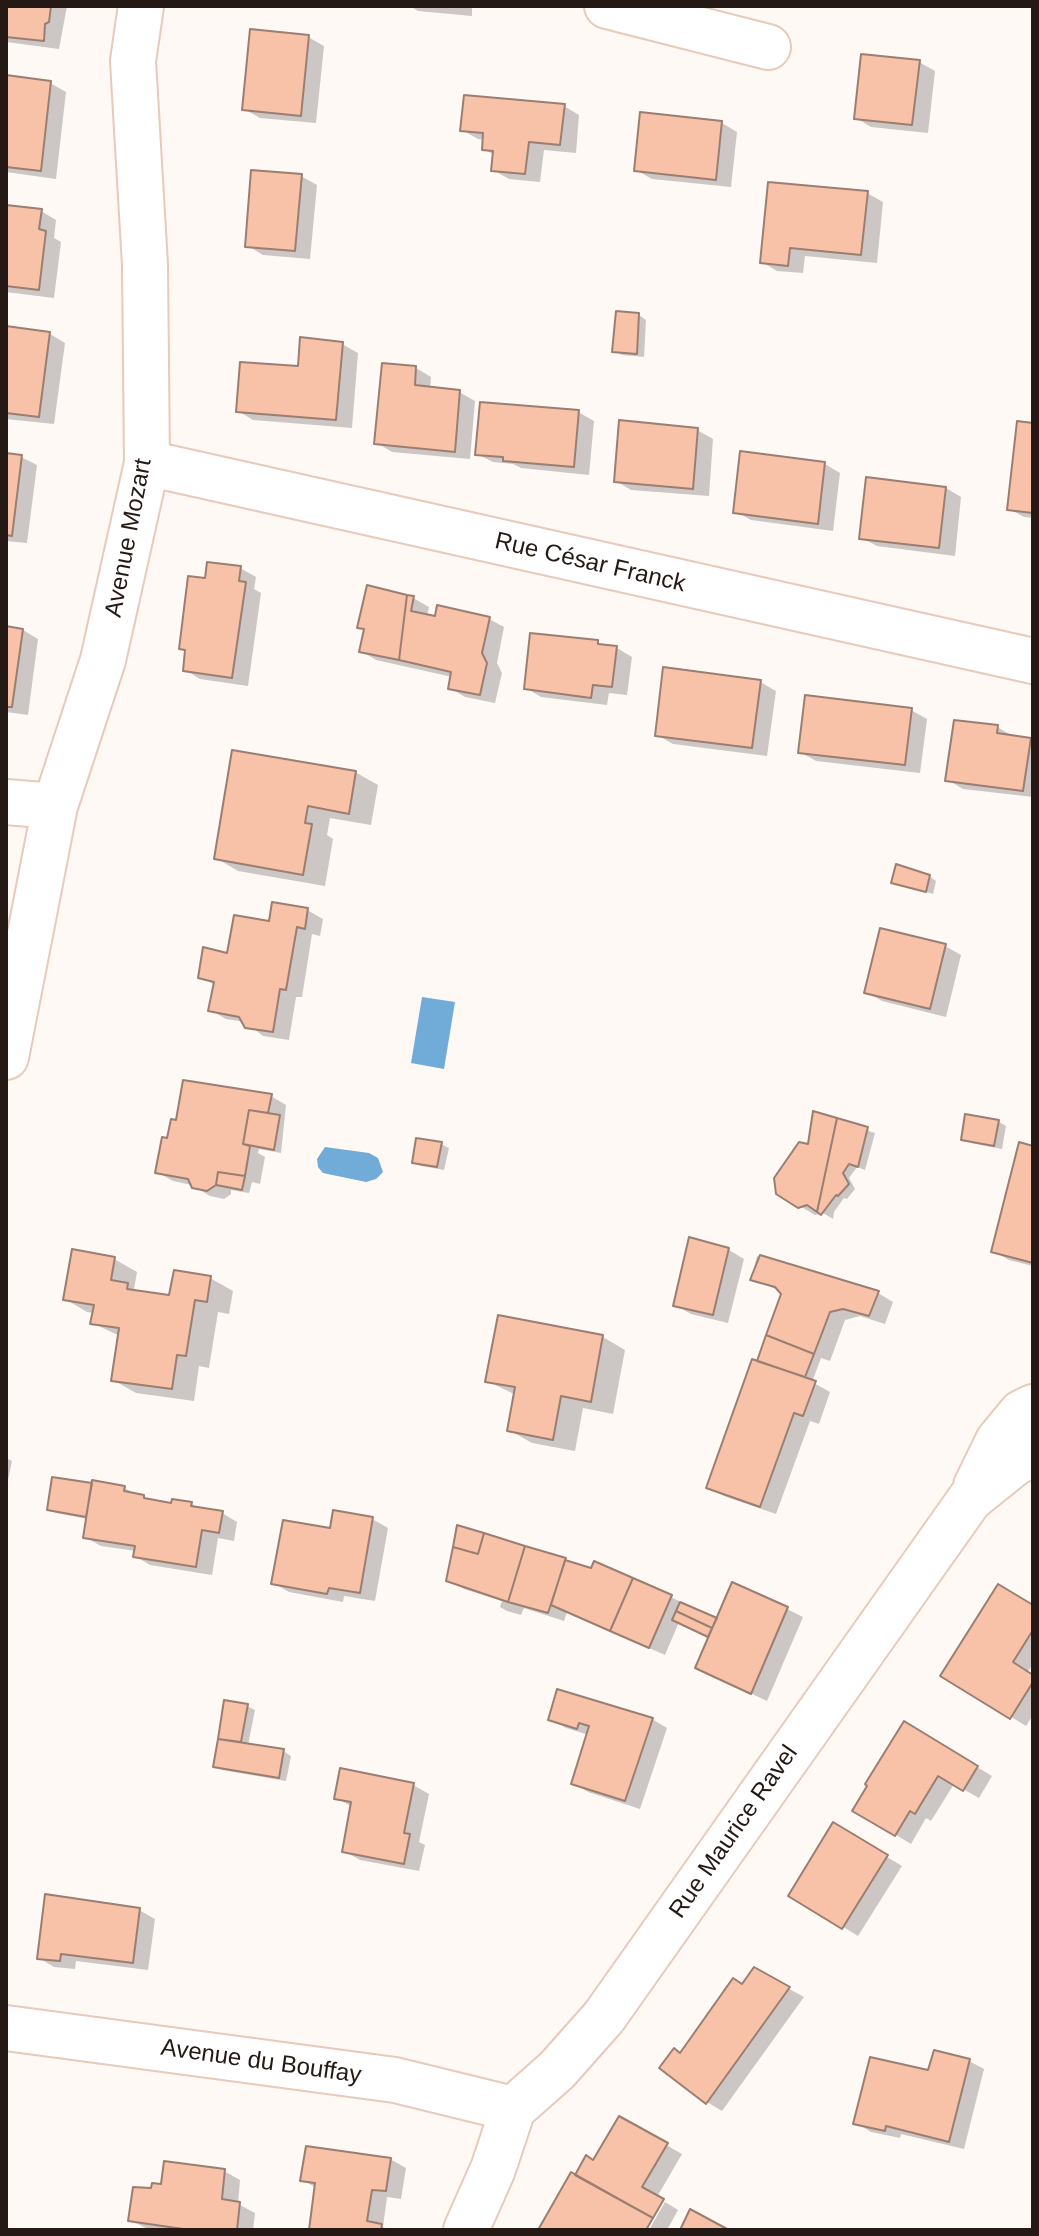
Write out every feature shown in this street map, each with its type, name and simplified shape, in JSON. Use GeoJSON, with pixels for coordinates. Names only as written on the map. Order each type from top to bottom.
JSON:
{"type":"FeatureCollection","features":[{"type":"Feature","properties":{"kind":"street","name":"Avenue Mozart"},"geometry":{"type":"LineString","coordinates":[[6,1057],[55,806],[103,660],[147,463],[145,265],[133,61],[141,6]]}},
{"type":"Feature","properties":{"kind":"street"},"geometry":{"type":"LineString","coordinates":[[607,6],[768,47]]}},
{"type":"Feature","properties":{"kind":"street","name":"Rue César Franck"},"geometry":{"type":"LineString","coordinates":[[147,463],[1033,661]]}},
{"type":"Feature","properties":{"kind":"street"},"geometry":{"type":"LineString","coordinates":[[6,802],[55,806]]}},
{"type":"Feature","properties":{"kind":"street"},"geometry":{"type":"LineString","coordinates":[[970,1499],[998,1441],[1021,1413],[1033,1407]]}},
{"type":"Feature","properties":{"kind":"street","name":"Rue Maurice Ravel"},"geometry":{"type":"LineString","coordinates":[[513,2109],[557,2070],[604,2017],[970,1499],[1015,1463],[1033,1454]]}},
{"type":"Feature","properties":{"kind":"street","name":"Avenue du Bouffay"},"geometry":{"type":"LineString","coordinates":[[6,2028],[395,2080],[513,2109]]}},
{"type":"Feature","properties":{"kind":"street"},"geometry":{"type":"LineString","coordinates":[[466,2230],[493,2169],[513,2109]]}},
{"type":"Feature","properties":{"kind":"water"},"geometry":{"type":"Polygon","coordinates":[[[422,997],[455,1002],[444,1069],[411,1063],[422,997]]]}},
{"type":"Feature","properties":{"kind":"water"},"geometry":{"type":"Polygon","coordinates":[[[325,1147],[369,1153],[378,1158],[383,1172],[376,1179],[366,1182],[323,1173],[317,1159],[325,1147]]]}},
{"type":"Feature","properties":{"kind":"building"},"geometry":{"type":"Polygon","coordinates":[[[6,6],[51,6],[44,41],[6,37],[6,6]]]}},
{"type":"Feature","properties":{"kind":"building"},"geometry":{"type":"Polygon","coordinates":[[[250,29],[309,35],[301,116],[242,110],[250,29]]]}},
{"type":"Feature","properties":{"kind":"building"},"geometry":{"type":"Polygon","coordinates":[[[861,54],[920,60],[912,125],[854,119],[861,54]]]}},
{"type":"Feature","properties":{"kind":"building"},"geometry":{"type":"Polygon","coordinates":[[[6,75],[51,81],[41,171],[6,167],[6,75]]]}},
{"type":"Feature","properties":{"kind":"building"},"geometry":{"type":"Polygon","coordinates":[[[464,95],[565,104],[560,145],[529,142],[525,174],[491,171],[493,151],[482,150],[483,133],[460,131],[464,95]]]}},
{"type":"Feature","properties":{"kind":"building"},"geometry":{"type":"Polygon","coordinates":[[[640,112],[722,121],[716,180],[634,171],[640,112]]]}},
{"type":"Feature","properties":{"kind":"building"},"geometry":{"type":"Polygon","coordinates":[[[251,170],[302,174],[295,251],[245,247],[251,170]]]}},
{"type":"Feature","properties":{"kind":"building"},"geometry":{"type":"Polygon","coordinates":[[[768,182],[868,191],[861,255],[790,248],[788,266],[760,263],[768,182]]]}},
{"type":"Feature","properties":{"kind":"building"},"geometry":{"type":"Polygon","coordinates":[[[6,205],[42,209],[39,229],[46,231],[39,290],[6,286],[6,205]]]}},
{"type":"Feature","properties":{"kind":"building"},"geometry":{"type":"Polygon","coordinates":[[[616,311],[639,313],[637,354],[612,352],[616,311]]]}},
{"type":"Feature","properties":{"kind":"building"},"geometry":{"type":"Polygon","coordinates":[[[6,326],[50,332],[39,417],[6,413],[6,326]]]}},
{"type":"Feature","properties":{"kind":"building"},"geometry":{"type":"Polygon","coordinates":[[[300,337],[343,342],[336,420],[236,412],[240,362],[298,366],[300,337]]]}},
{"type":"Feature","properties":{"kind":"building"},"geometry":{"type":"Polygon","coordinates":[[[382,363],[416,366],[415,385],[460,390],[455,452],[374,444],[382,363]]]}},
{"type":"Feature","properties":{"kind":"building"},"geometry":{"type":"Polygon","coordinates":[[[480,402],[579,410],[574,467],[503,461],[503,457],[475,455],[480,402]]]}},
{"type":"Feature","properties":{"kind":"building"},"geometry":{"type":"Polygon","coordinates":[[[619,420],[698,428],[693,489],[614,482],[619,420]]]}},
{"type":"Feature","properties":{"kind":"building"},"geometry":{"type":"Polygon","coordinates":[[[1017,421],[1033,423],[1033,513],[1007,510],[1017,421]]]}},
{"type":"Feature","properties":{"kind":"building"},"geometry":{"type":"Polygon","coordinates":[[[740,451],[825,462],[818,524],[733,513],[740,451]]]}},
{"type":"Feature","properties":{"kind":"building"},"geometry":{"type":"Polygon","coordinates":[[[6,453],[22,455],[12,536],[6,535],[6,453]]]}},
{"type":"Feature","properties":{"kind":"building"},"geometry":{"type":"Polygon","coordinates":[[[866,477],[946,487],[939,548],[859,539],[866,477]]]}},
{"type":"Feature","properties":{"kind":"building"},"geometry":{"type":"Polygon","coordinates":[[[207,562],[241,566],[239,581],[246,582],[232,678],[183,671],[185,650],[179,649],[188,576],[205,578],[207,562]]]}},
{"type":"Feature","properties":{"kind":"building"},"geometry":{"type":"Polygon","coordinates":[[[367,585],[407,595],[399,660],[359,652],[364,629],[357,628],[367,585]]]}},
{"type":"Feature","properties":{"kind":"building"},"geometry":{"type":"Polygon","coordinates":[[[407,595],[414,596],[411,611],[435,616],[437,605],[490,617],[482,653],[487,663],[480,695],[448,689],[451,672],[399,660],[407,595]]]}},
{"type":"Feature","properties":{"kind":"building"},"geometry":{"type":"Polygon","coordinates":[[[6,626],[23,629],[12,707],[6,707],[6,626]]]}},
{"type":"Feature","properties":{"kind":"building"},"geometry":{"type":"Polygon","coordinates":[[[530,633],[598,640],[598,644],[617,646],[612,687],[593,685],[591,698],[524,689],[530,633]]]}},
{"type":"Feature","properties":{"kind":"building"},"geometry":{"type":"Polygon","coordinates":[[[663,667],[761,680],[752,748],[655,736],[663,667]]]}},
{"type":"Feature","properties":{"kind":"building"},"geometry":{"type":"Polygon","coordinates":[[[805,695],[912,708],[905,765],[798,753],[805,695]]]}},
{"type":"Feature","properties":{"kind":"building"},"geometry":{"type":"Polygon","coordinates":[[[954,720],[998,725],[997,733],[1031,738],[1023,791],[945,781],[954,720]]]}},
{"type":"Feature","properties":{"kind":"building"},"geometry":{"type":"Polygon","coordinates":[[[232,750],[356,771],[349,814],[308,806],[305,823],[312,824],[303,875],[214,859],[232,750]]]}},
{"type":"Feature","properties":{"kind":"building"},"geometry":{"type":"Polygon","coordinates":[[[896,864],[930,875],[926,892],[891,883],[896,864]]]}},
{"type":"Feature","properties":{"kind":"building"},"geometry":{"type":"Polygon","coordinates":[[[272,902],[308,908],[305,929],[297,927],[286,990],[280,989],[273,1032],[245,1028],[239,1017],[208,1011],[214,982],[198,978],[203,947],[227,953],[234,915],[269,921],[272,902]]]}},
{"type":"Feature","properties":{"kind":"building"},"geometry":{"type":"Polygon","coordinates":[[[880,928],[946,944],[930,1009],[864,993],[880,928]]]}},
{"type":"Feature","properties":{"kind":"building"},"geometry":{"type":"Polygon","coordinates":[[[183,1080],[272,1094],[268,1113],[249,1110],[243,1144],[250,1146],[245,1176],[218,1172],[216,1185],[207,1191],[192,1188],[188,1179],[155,1173],[162,1137],[167,1138],[171,1119],[176,1120],[183,1080]]]}},
{"type":"Feature","properties":{"kind":"building"},"geometry":{"type":"Polygon","coordinates":[[[249,1110],[280,1115],[274,1150],[243,1144],[249,1110]]]}},
{"type":"Feature","properties":{"kind":"building"},"geometry":{"type":"Polygon","coordinates":[[[813,1111],[837,1118],[817,1212],[807,1205],[798,1208],[776,1194],[774,1178],[799,1142],[808,1144],[813,1111]]]}},
{"type":"Feature","properties":{"kind":"building"},"geometry":{"type":"Polygon","coordinates":[[[965,1114],[999,1120],[994,1146],[961,1140],[965,1114]]]}},
{"type":"Feature","properties":{"kind":"building"},"geometry":{"type":"Polygon","coordinates":[[[837,1118],[868,1127],[858,1167],[849,1164],[843,1173],[849,1184],[821,1215],[817,1212],[837,1118]]]}},
{"type":"Feature","properties":{"kind":"building"},"geometry":{"type":"Polygon","coordinates":[[[416,1138],[442,1142],[437,1167],[412,1163],[416,1138]]]}},
{"type":"Feature","properties":{"kind":"building"},"geometry":{"type":"Polygon","coordinates":[[[1019,1142],[1033,1146],[1033,1263],[991,1252],[1019,1142]]]}},
{"type":"Feature","properties":{"kind":"building"},"geometry":{"type":"Polygon","coordinates":[[[218,1172],[245,1176],[242,1190],[216,1185],[218,1172]]]}},
{"type":"Feature","properties":{"kind":"building"},"geometry":{"type":"Polygon","coordinates":[[[689,1237],[729,1248],[713,1315],[673,1306],[689,1237]]]}},
{"type":"Feature","properties":{"kind":"building"},"geometry":{"type":"Polygon","coordinates":[[[72,1249],[115,1257],[111,1280],[128,1283],[127,1289],[169,1295],[174,1270],[211,1276],[207,1302],[195,1300],[186,1356],[177,1355],[172,1389],[111,1381],[119,1328],[90,1324],[94,1305],[63,1300],[72,1249]]]}},
{"type":"Feature","properties":{"kind":"building"},"geometry":{"type":"Polygon","coordinates":[[[760,1255],[879,1291],[869,1316],[843,1309],[830,1312],[814,1354],[766,1335],[781,1294],[775,1287],[750,1280],[760,1255]]]}},
{"type":"Feature","properties":{"kind":"building"},"geometry":{"type":"Polygon","coordinates":[[[498,1315],[603,1335],[591,1402],[561,1396],[553,1440],[507,1431],[515,1387],[485,1382],[498,1315]]]}},
{"type":"Feature","properties":{"kind":"building"},"geometry":{"type":"Polygon","coordinates":[[[766,1335],[814,1354],[805,1377],[757,1361],[766,1335]]]}},
{"type":"Feature","properties":{"kind":"building"},"geometry":{"type":"Polygon","coordinates":[[[752,1359],[816,1381],[803,1416],[794,1413],[760,1507],[706,1488],[752,1359]]]}},
{"type":"Feature","properties":{"kind":"building"},"geometry":{"type":"Polygon","coordinates":[[[52,1477],[92,1483],[86,1517],[47,1510],[52,1477]]]}},
{"type":"Feature","properties":{"kind":"building"},"geometry":{"type":"Polygon","coordinates":[[[92,1480],[125,1486],[124,1491],[144,1495],[144,1498],[171,1503],[172,1499],[192,1502],[191,1506],[223,1511],[219,1533],[202,1530],[196,1567],[133,1557],[135,1546],[83,1538],[92,1480]]]}},
{"type":"Feature","properties":{"kind":"building"},"geometry":{"type":"Polygon","coordinates":[[[333,1510],[373,1517],[360,1593],[329,1588],[327,1594],[271,1584],[283,1520],[330,1528],[333,1510]]]}},
{"type":"Feature","properties":{"kind":"building"},"geometry":{"type":"Polygon","coordinates":[[[457,1525],[484,1533],[478,1554],[453,1547],[457,1525]]]}},
{"type":"Feature","properties":{"kind":"building"},"geometry":{"type":"Polygon","coordinates":[[[484,1533],[525,1546],[508,1602],[446,1581],[453,1547],[478,1554],[484,1533]]]}},
{"type":"Feature","properties":{"kind":"building"},"geometry":{"type":"Polygon","coordinates":[[[525,1546],[566,1558],[548,1613],[508,1602],[525,1546]]]}},
{"type":"Feature","properties":{"kind":"building"},"geometry":{"type":"Polygon","coordinates":[[[565,1560],[591,1568],[594,1561],[633,1578],[610,1631],[551,1605],[565,1560]]]}},
{"type":"Feature","properties":{"kind":"building"},"geometry":{"type":"Polygon","coordinates":[[[633,1578],[672,1595],[649,1648],[610,1631],[633,1578]]]}},
{"type":"Feature","properties":{"kind":"building"},"geometry":{"type":"Polygon","coordinates":[[[732,1582],[788,1607],[751,1694],[695,1668],[732,1582]]]}},
{"type":"Feature","properties":{"kind":"building"},"geometry":{"type":"Polygon","coordinates":[[[998,1584],[1033,1605],[1033,1630],[1013,1662],[1033,1675],[1033,1682],[1010,1719],[940,1676],[998,1584]]]}},
{"type":"Feature","properties":{"kind":"building"},"geometry":{"type":"Polygon","coordinates":[[[680,1602],[717,1618],[712,1628],[676,1611],[680,1602]]]}},
{"type":"Feature","properties":{"kind":"building"},"geometry":{"type":"Polygon","coordinates":[[[676,1611],[712,1628],[708,1637],[672,1620],[676,1611]]]}},
{"type":"Feature","properties":{"kind":"building"},"geometry":{"type":"Polygon","coordinates":[[[557,1689],[653,1718],[625,1801],[571,1784],[589,1726],[579,1723],[577,1729],[548,1720],[557,1689]]]}},
{"type":"Feature","properties":{"kind":"building"},"geometry":{"type":"Polygon","coordinates":[[[224,1700],[248,1704],[241,1742],[218,1739],[224,1700]]]}},
{"type":"Feature","properties":{"kind":"building"},"geometry":{"type":"Polygon","coordinates":[[[904,1721],[978,1766],[963,1791],[938,1776],[915,1814],[910,1811],[895,1836],[852,1811],[904,1721]]]}},
{"type":"Feature","properties":{"kind":"building"},"geometry":{"type":"Polygon","coordinates":[[[218,1739],[284,1749],[279,1778],[213,1767],[218,1739]]]}},
{"type":"Feature","properties":{"kind":"building"},"geometry":{"type":"Polygon","coordinates":[[[340,1768],[414,1783],[404,1833],[410,1834],[404,1864],[342,1852],[351,1802],[334,1799],[340,1768]]]}},
{"type":"Feature","properties":{"kind":"building"},"geometry":{"type":"Polygon","coordinates":[[[833,1822],[888,1855],[842,1929],[788,1896],[833,1822]]]}},
{"type":"Feature","properties":{"kind":"building"},"geometry":{"type":"Polygon","coordinates":[[[45,1894],[140,1908],[133,1963],[61,1954],[60,1961],[37,1959],[45,1894]]]}},
{"type":"Feature","properties":{"kind":"building"},"geometry":{"type":"Polygon","coordinates":[[[754,1967],[790,1987],[706,2104],[659,2068],[674,2048],[680,2053],[733,1978],[742,1984],[754,1967]]]}},
{"type":"Feature","properties":{"kind":"building"},"geometry":{"type":"Polygon","coordinates":[[[934,2050],[970,2059],[949,2142],[886,2126],[885,2131],[853,2124],[870,2057],[928,2070],[934,2050]]]}},
{"type":"Feature","properties":{"kind":"building"},"geometry":{"type":"Polygon","coordinates":[[[619,2116],[668,2143],[642,2187],[664,2199],[653,2218],[575,2175],[586,2155],[593,2160],[619,2116]]]}},
{"type":"Feature","properties":{"kind":"building"},"geometry":{"type":"Polygon","coordinates":[[[306,2146],[391,2158],[386,2191],[372,2190],[367,2221],[382,2224],[381,2230],[309,2230],[315,2183],[300,2181],[306,2146]]]}},
{"type":"Feature","properties":{"kind":"building"},"geometry":{"type":"Polygon","coordinates":[[[164,2161],[225,2169],[222,2199],[240,2202],[237,2230],[190,2230],[128,2221],[133,2187],[151,2188],[152,2183],[161,2184],[164,2161]]]}},
{"type":"Feature","properties":{"kind":"building"},"geometry":{"type":"Polygon","coordinates":[[[571,2172],[653,2218],[646,2230],[538,2230],[571,2172]]]}},
{"type":"Feature","properties":{"kind":"building"},"geometry":{"type":"Polygon","coordinates":[[[690,2209],[729,2230],[680,2230],[690,2209]]]}}]}
